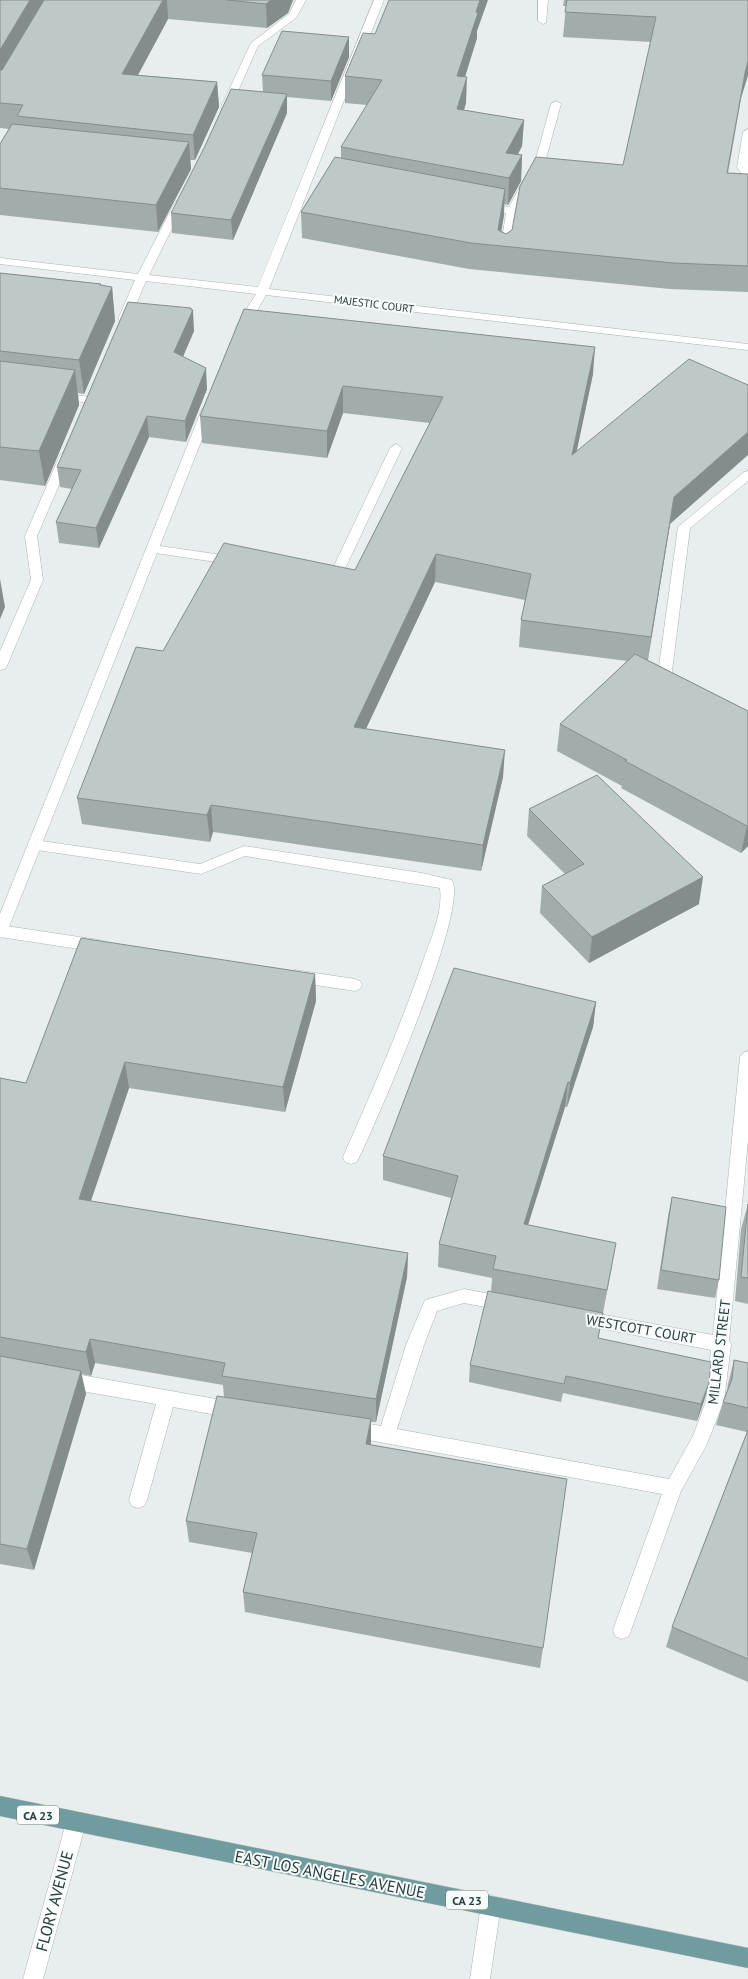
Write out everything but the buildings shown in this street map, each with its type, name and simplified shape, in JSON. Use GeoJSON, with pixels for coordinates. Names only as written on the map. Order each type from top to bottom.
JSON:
{"type":"FeatureCollection","features":[{"type":"Feature","properties":{"kind":"main road","name":"EAST LOS ANGELES AVENUE"},"geometry":{"type":"LineString","coordinates":[[0,1806],[76,1823],[748,1958]]}},
{"type":"Feature","properties":{"kind":"street"},"geometry":{"type":"LineString","coordinates":[[223,114],[254,46],[293,16],[301,0]]}},
{"type":"Feature","properties":{"kind":"street"},"geometry":{"type":"LineString","coordinates":[[234,342],[262,292],[313,174],[379,0]]}},
{"type":"Feature","properties":{"kind":"street"},"geometry":{"type":"LineString","coordinates":[[543,0],[543,21]]}},
{"type":"Feature","properties":{"kind":"street"},"geometry":{"type":"LineString","coordinates":[[504,256],[512,211],[542,155],[556,104]]}},
{"type":"Feature","properties":{"kind":"street"},"geometry":{"type":"LineString","coordinates":[[748,132],[742,168],[748,174]]}},
{"type":"Feature","properties":{"kind":"street"},"geometry":{"type":"LineString","coordinates":[[120,330],[142,277],[186,191]]}},
{"type":"Feature","properties":{"kind":"street"},"geometry":{"type":"LineString","coordinates":[[473,204],[512,211]]}},
{"type":"Feature","properties":{"kind":"street","name":"MAJESTIC COURT"},"geometry":{"type":"LineString","coordinates":[[0,261],[748,347]]}},
{"type":"Feature","properties":{"kind":"street"},"geometry":{"type":"LineString","coordinates":[[45,395],[90,400]]}},
{"type":"Feature","properties":{"kind":"street"},"geometry":{"type":"LineString","coordinates":[[109,947],[0,931],[154,549],[213,396]]}},
{"type":"Feature","properties":{"kind":"street"},"geometry":{"type":"LineString","coordinates":[[0,666],[37,580],[31,536],[70,446]]}},
{"type":"Feature","properties":{"kind":"street"},"geometry":{"type":"LineString","coordinates":[[315,580],[338,571],[396,448]]}},
{"type":"Feature","properties":{"kind":"street"},"geometry":{"type":"LineString","coordinates":[[681,690],[664,682],[684,526],[748,476]]}},
{"type":"Feature","properties":{"kind":"street"},"geometry":{"type":"LineString","coordinates":[[154,549],[222,558],[250,564]]}},
{"type":"Feature","properties":{"kind":"street"},"geometry":{"type":"LineString","coordinates":[[35,845],[201,869],[244,851],[422,878],[447,884],[449,896],[440,935],[421,994],[351,1157]]}},
{"type":"Feature","properties":{"kind":"street"},"geometry":{"type":"LineString","coordinates":[[276,973],[356,985]]}},
{"type":"Feature","properties":{"kind":"street","name":"MILLARD STREET"},"geometry":{"type":"LineString","coordinates":[[622,1630],[673,1488],[700,1440],[715,1401],[722,1344],[748,1057]]}},
{"type":"Feature","properties":{"kind":"street"},"geometry":{"type":"LineString","coordinates":[[387,1434],[415,1345],[431,1305],[464,1296],[521,1307]]}},
{"type":"Feature","properties":{"kind":"street","name":"WESTCOTT COURT"},"geometry":{"type":"LineString","coordinates":[[569,1316],[722,1344]]}},
{"type":"Feature","properties":{"kind":"street"},"geometry":{"type":"LineString","coordinates":[[49,1377],[166,1400],[253,1413]]}},
{"type":"Feature","properties":{"kind":"street"},"geometry":{"type":"LineString","coordinates":[[138,1500],[166,1400]]}},
{"type":"Feature","properties":{"kind":"street"},"geometry":{"type":"LineString","coordinates":[[339,1427],[387,1434],[673,1488]]}},
{"type":"Feature","properties":{"kind":"street","name":"FLORY AVENUE"},"geometry":{"type":"LineString","coordinates":[[33,1979],[76,1823]]}},
{"type":"Feature","properties":{"kind":"street"},"geometry":{"type":"LineString","coordinates":[[480,1979],[490,1905]]}}]}
